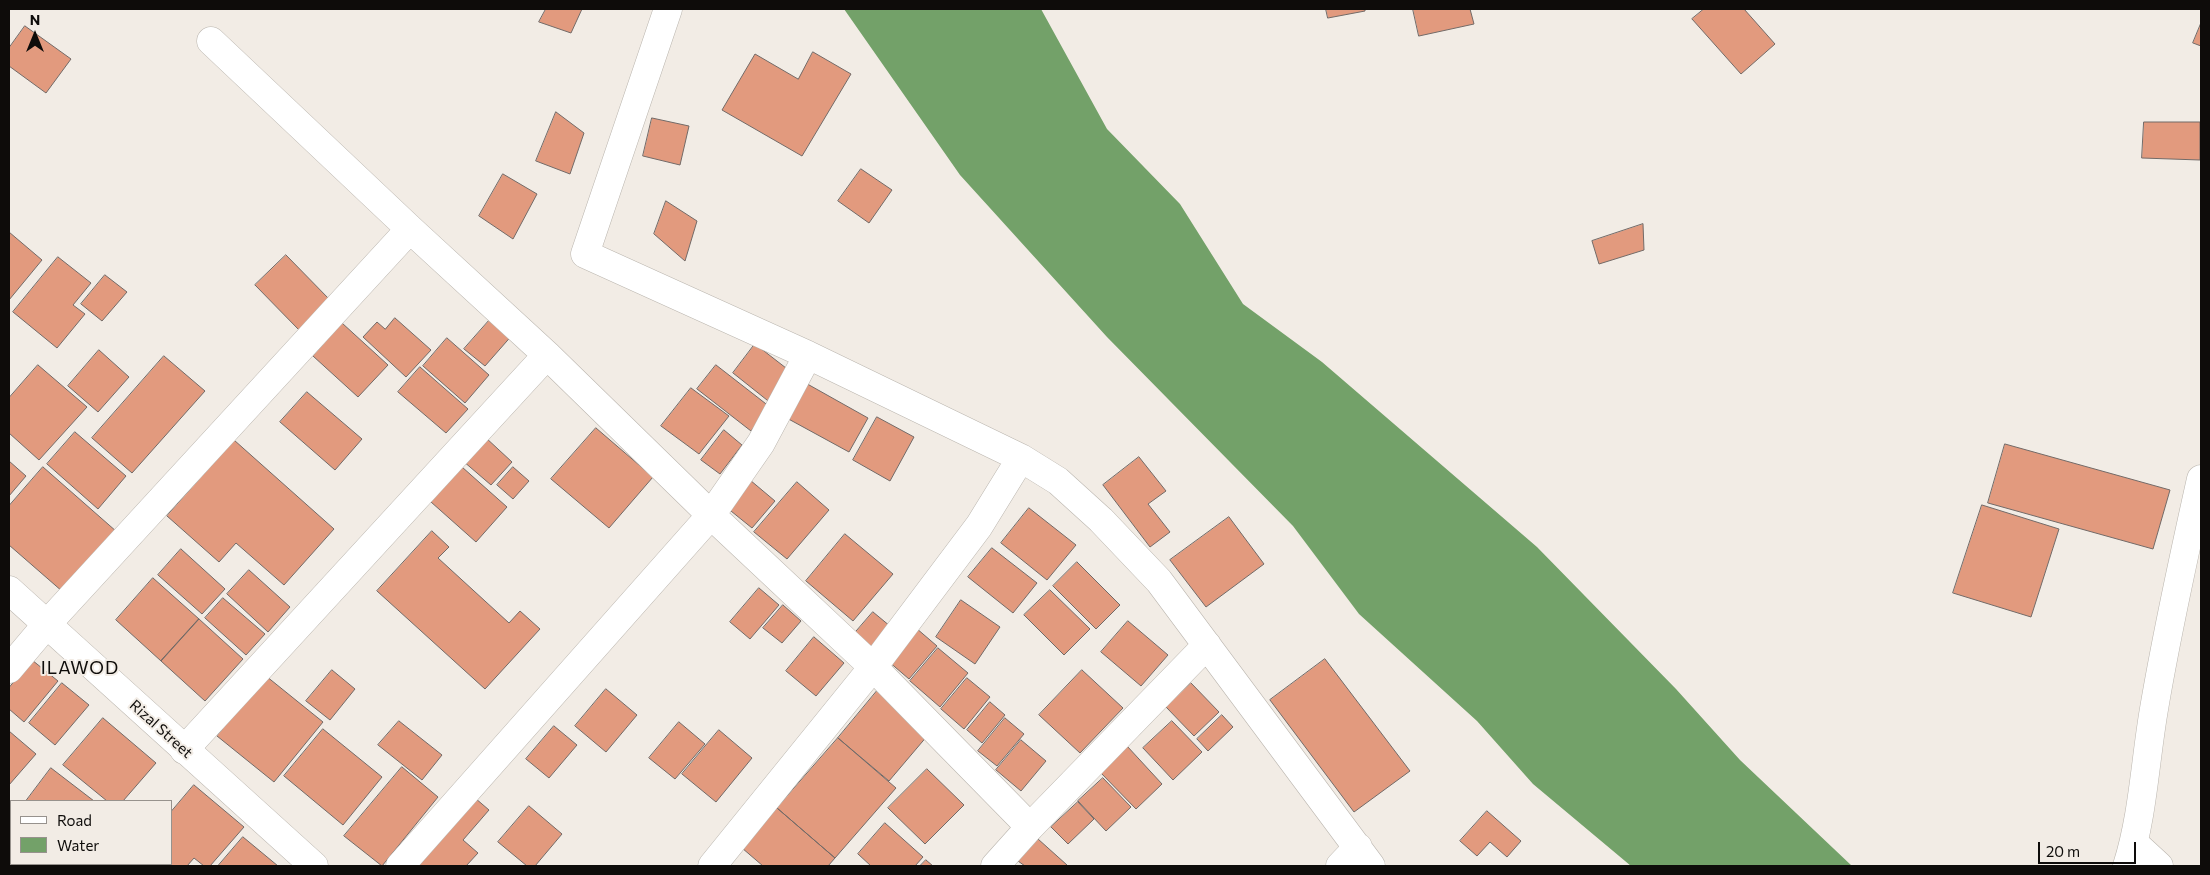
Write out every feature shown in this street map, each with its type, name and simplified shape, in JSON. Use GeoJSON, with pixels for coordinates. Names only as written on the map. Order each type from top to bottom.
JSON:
{"type":"FeatureCollection","features":[{"type":"Feature","properties":{"kind":"street"},"geometry":{"type":"LineString","coordinates":[[668,9],[585,254],[808,355],[1020,458],[1058,481],[1101,520],[1159,581],[1207,645],[1356,860]]}},
{"type":"Feature","properties":{"kind":"street"},"geometry":{"type":"LineString","coordinates":[[211,41],[410,230],[547,355],[711,515],[873,667],[1030,827]]}},
{"type":"Feature","properties":{"kind":"street"},"geometry":{"type":"LineString","coordinates":[[9,669],[47,624],[410,230]]}},
{"type":"Feature","properties":{"kind":"street"},"geometry":{"type":"LineString","coordinates":[[184,750],[547,355]]}},
{"type":"Feature","properties":{"kind":"street"},"geometry":{"type":"LineString","coordinates":[[400,866],[711,515],[761,442],[808,355]]}},
{"type":"Feature","properties":{"kind":"street"},"geometry":{"type":"LineString","coordinates":[[712,866],[873,667],[980,526],[1020,458]]}},
{"type":"Feature","properties":{"kind":"street"},"geometry":{"type":"LineString","coordinates":[[2159,866],[2131,855],[2154,710],[2173,607],[2201,479]]}},
{"type":"Feature","properties":{"kind":"street","name":"Rizal Street"},"geometry":{"type":"LineString","coordinates":[[9,590],[314,866]]}},
{"type":"Feature","properties":{"kind":"street"},"geometry":{"type":"LineString","coordinates":[[995,866],[1030,827],[1207,645]]}},
{"type":"Feature","properties":{"kind":"water"},"geometry":{"type":"Polygon","coordinates":[[[844,9],[1041,9],[1107,129],[1180,204],[1243,304],[1322,362],[1537,547],[1676,689],[1740,760],[1852,866],[1631,866],[1533,784],[1477,721],[1359,614],[1293,526],[1107,337],[960,175],[844,9]]]}},
{"type":"Feature","properties":{"kind":"building"},"geometry":{"type":"Polygon","coordinates":[[[546,9],[582,9],[571,33],[539,22],[546,9]]]}},
{"type":"Feature","properties":{"kind":"building"},"geometry":{"type":"Polygon","coordinates":[[[1326,9],[1365,9],[1365,11],[1328,18],[1326,9]]]}},
{"type":"Feature","properties":{"kind":"building"},"geometry":{"type":"Polygon","coordinates":[[[1413,9],[1470,9],[1474,24],[1419,36],[1413,9]]]}},
{"type":"Feature","properties":{"kind":"building"},"geometry":{"type":"Polygon","coordinates":[[[1704,9],[1744,9],[1775,44],[1741,74],[1692,19],[1704,9]]]}},
{"type":"Feature","properties":{"kind":"building"},"geometry":{"type":"Polygon","coordinates":[[[2201,23],[2201,46],[2193,43],[2201,23]]]}},
{"type":"Feature","properties":{"kind":"building"},"geometry":{"type":"Polygon","coordinates":[[[25,26],[71,59],[46,93],[9,66],[9,48],[25,26]]]}},
{"type":"Feature","properties":{"kind":"building"},"geometry":{"type":"Polygon","coordinates":[[[813,52],[851,74],[802,156],[722,110],[755,54],[798,79],[813,52]]]}},
{"type":"Feature","properties":{"kind":"building"},"geometry":{"type":"Polygon","coordinates":[[[556,112],[584,133],[570,174],[536,161],[556,112]]]}},
{"type":"Feature","properties":{"kind":"building"},"geometry":{"type":"Polygon","coordinates":[[[652,118],[689,126],[680,165],[643,156],[652,118]]]}},
{"type":"Feature","properties":{"kind":"building"},"geometry":{"type":"Polygon","coordinates":[[[2144,122],[2200,122],[2200,160],[2142,158],[2144,122]]]}},
{"type":"Feature","properties":{"kind":"building"},"geometry":{"type":"Polygon","coordinates":[[[861,169],[892,190],[869,223],[838,201],[861,169]]]}},
{"type":"Feature","properties":{"kind":"building"},"geometry":{"type":"Polygon","coordinates":[[[503,174],[537,194],[513,239],[479,216],[503,174]]]}},
{"type":"Feature","properties":{"kind":"building"},"geometry":{"type":"Polygon","coordinates":[[[666,201],[697,221],[685,261],[654,234],[666,201]]]}},
{"type":"Feature","properties":{"kind":"building"},"geometry":{"type":"Polygon","coordinates":[[[1643,224],[1644,250],[1599,264],[1592,241],[1643,224]]]}},
{"type":"Feature","properties":{"kind":"building"},"geometry":{"type":"Polygon","coordinates":[[[9,232],[42,260],[9,300],[9,232]]]}},
{"type":"Feature","properties":{"kind":"building"},"geometry":{"type":"Polygon","coordinates":[[[286,255],[330,300],[299,330],[255,285],[286,255]]]}},
{"type":"Feature","properties":{"kind":"building"},"geometry":{"type":"Polygon","coordinates":[[[58,257],[91,283],[73,305],[85,314],[57,348],[13,312],[58,257]]]}},
{"type":"Feature","properties":{"kind":"building"},"geometry":{"type":"Polygon","coordinates":[[[105,275],[127,292],[102,321],[81,304],[105,275]]]}},
{"type":"Feature","properties":{"kind":"building"},"geometry":{"type":"Polygon","coordinates":[[[494,315],[514,333],[485,366],[464,349],[494,315]]]}},
{"type":"Feature","properties":{"kind":"building"},"geometry":{"type":"Polygon","coordinates":[[[395,318],[431,350],[406,377],[363,337],[377,322],[385,329],[395,318]]]}},
{"type":"Feature","properties":{"kind":"building"},"geometry":{"type":"Polygon","coordinates":[[[342,323],[388,365],[358,397],[313,356],[342,323]]]}},
{"type":"Feature","properties":{"kind":"building"},"geometry":{"type":"Polygon","coordinates":[[[447,338],[489,375],[465,403],[423,366],[447,338]]]}},
{"type":"Feature","properties":{"kind":"building"},"geometry":{"type":"Polygon","coordinates":[[[755,344],[795,375],[772,404],[733,373],[755,344]]]}},
{"type":"Feature","properties":{"kind":"building"},"geometry":{"type":"Polygon","coordinates":[[[99,350],[129,377],[98,412],[68,386],[99,350]]]}},
{"type":"Feature","properties":{"kind":"building"},"geometry":{"type":"Polygon","coordinates":[[[164,356],[205,391],[132,473],[92,438],[164,356]]]}},
{"type":"Feature","properties":{"kind":"building"},"geometry":{"type":"Polygon","coordinates":[[[38,365],[87,407],[39,460],[9,433],[9,398],[38,365]]]}},
{"type":"Feature","properties":{"kind":"building"},"geometry":{"type":"Polygon","coordinates":[[[716,365],[770,407],[751,431],[697,389],[716,365]]]}},
{"type":"Feature","properties":{"kind":"building"},"geometry":{"type":"Polygon","coordinates":[[[420,367],[468,409],[446,433],[398,392],[420,367]]]}},
{"type":"Feature","properties":{"kind":"building"},"geometry":{"type":"Polygon","coordinates":[[[802,381],[868,418],[849,452],[783,416],[802,381]]]}},
{"type":"Feature","properties":{"kind":"building"},"geometry":{"type":"Polygon","coordinates":[[[691,388],[729,416],[699,454],[661,426],[691,388]]]}},
{"type":"Feature","properties":{"kind":"building"},"geometry":{"type":"Polygon","coordinates":[[[307,392],[362,439],[335,470],[280,422],[307,392]]]}},
{"type":"Feature","properties":{"kind":"building"},"geometry":{"type":"Polygon","coordinates":[[[877,417],[914,437],[890,481],[853,460],[877,417]]]}},
{"type":"Feature","properties":{"kind":"building"},"geometry":{"type":"Polygon","coordinates":[[[596,428],[653,477],[609,528],[551,479],[596,428]]]}},
{"type":"Feature","properties":{"kind":"building"},"geometry":{"type":"Polygon","coordinates":[[[724,430],[742,445],[720,474],[701,460],[724,430]]]}},
{"type":"Feature","properties":{"kind":"building"},"geometry":{"type":"Polygon","coordinates":[[[75,432],[126,476],[98,509],[47,464],[75,432]]]}},
{"type":"Feature","properties":{"kind":"building"},"geometry":{"type":"Polygon","coordinates":[[[485,437],[512,462],[491,485],[463,461],[485,437]]]}},
{"type":"Feature","properties":{"kind":"building"},"geometry":{"type":"Polygon","coordinates":[[[234,440],[334,529],[284,585],[236,543],[219,562],[167,516],[234,440]]]}},
{"type":"Feature","properties":{"kind":"building"},"geometry":{"type":"Polygon","coordinates":[[[2005,444],[2170,490],[2153,549],[1988,503],[2005,444]]]}},
{"type":"Feature","properties":{"kind":"building"},"geometry":{"type":"Polygon","coordinates":[[[1139,457],[1166,491],[1148,504],[1170,532],[1150,547],[1103,485],[1139,457]]]}},
{"type":"Feature","properties":{"kind":"building"},"geometry":{"type":"Polygon","coordinates":[[[9,461],[26,476],[9,496],[9,461]]]}},
{"type":"Feature","properties":{"kind":"building"},"geometry":{"type":"Polygon","coordinates":[[[43,467],[117,532],[63,592],[9,545],[9,506],[43,467]]]}},
{"type":"Feature","properties":{"kind":"building"},"geometry":{"type":"Polygon","coordinates":[[[462,467],[507,507],[476,542],[431,502],[462,467]]]}},
{"type":"Feature","properties":{"kind":"building"},"geometry":{"type":"Polygon","coordinates":[[[513,467],[529,481],[513,499],[497,485],[513,467]]]}},
{"type":"Feature","properties":{"kind":"building"},"geometry":{"type":"Polygon","coordinates":[[[750,480],[775,501],[752,528],[726,507],[750,480]]]}},
{"type":"Feature","properties":{"kind":"building"},"geometry":{"type":"Polygon","coordinates":[[[797,482],[829,510],[787,559],[754,532],[797,482]]]}},
{"type":"Feature","properties":{"kind":"building"},"geometry":{"type":"Polygon","coordinates":[[[1982,505],[2059,529],[2031,617],[1953,593],[1982,505]]]}},
{"type":"Feature","properties":{"kind":"building"},"geometry":{"type":"Polygon","coordinates":[[[1029,508],[1076,545],[1047,580],[1001,543],[1029,508]]]}},
{"type":"Feature","properties":{"kind":"building"},"geometry":{"type":"Polygon","coordinates":[[[1229,517],[1264,564],[1206,607],[1170,560],[1229,517]]]}},
{"type":"Feature","properties":{"kind":"building"},"geometry":{"type":"Polygon","coordinates":[[[432,531],[449,547],[438,558],[509,623],[520,611],[540,629],[485,689],[377,591],[432,531]]]}},
{"type":"Feature","properties":{"kind":"building"},"geometry":{"type":"Polygon","coordinates":[[[845,534],[893,574],[853,621],[806,581],[845,534]]]}},
{"type":"Feature","properties":{"kind":"building"},"geometry":{"type":"Polygon","coordinates":[[[992,548],[1037,583],[1013,613],[968,577],[992,548]]]}},
{"type":"Feature","properties":{"kind":"building"},"geometry":{"type":"Polygon","coordinates":[[[181,549],[225,589],[202,614],[158,575],[181,549]]]}},
{"type":"Feature","properties":{"kind":"building"},"geometry":{"type":"Polygon","coordinates":[[[1077,562],[1120,605],[1096,629],[1053,586],[1077,562]]]}},
{"type":"Feature","properties":{"kind":"building"},"geometry":{"type":"Polygon","coordinates":[[[249,570],[290,607],[268,632],[227,594],[249,570]]]}},
{"type":"Feature","properties":{"kind":"building"},"geometry":{"type":"Polygon","coordinates":[[[153,578],[199,619],[161,661],[116,620],[153,578]]]}},
{"type":"Feature","properties":{"kind":"building"},"geometry":{"type":"Polygon","coordinates":[[[759,588],[779,605],[750,639],[730,622],[759,588]]]}},
{"type":"Feature","properties":{"kind":"building"},"geometry":{"type":"Polygon","coordinates":[[[1050,590],[1090,629],[1064,655],[1024,615],[1050,590]]]}},
{"type":"Feature","properties":{"kind":"building"},"geometry":{"type":"Polygon","coordinates":[[[223,598],[265,634],[246,655],[205,618],[223,598]]]}},
{"type":"Feature","properties":{"kind":"building"},"geometry":{"type":"Polygon","coordinates":[[[961,600],[1000,627],[975,664],[936,637],[961,600]]]}},
{"type":"Feature","properties":{"kind":"building"},"geometry":{"type":"Polygon","coordinates":[[[783,605],[801,621],[782,643],[763,628],[783,605]]]}},
{"type":"Feature","properties":{"kind":"building"},"geometry":{"type":"Polygon","coordinates":[[[873,612],[896,631],[877,653],[854,634],[873,612]]]}},
{"type":"Feature","properties":{"kind":"building"},"geometry":{"type":"Polygon","coordinates":[[[199,619],[243,659],[205,701],[161,661],[199,619]]]}},
{"type":"Feature","properties":{"kind":"building"},"geometry":{"type":"Polygon","coordinates":[[[1128,621],[1168,655],[1141,686],[1101,652],[1128,621]]]}},
{"type":"Feature","properties":{"kind":"building"},"geometry":{"type":"Polygon","coordinates":[[[916,628],[937,646],[909,679],[888,661],[916,628]]]}},
{"type":"Feature","properties":{"kind":"building"},"geometry":{"type":"Polygon","coordinates":[[[814,637],[844,663],[816,696],[786,671],[814,637]]]}},
{"type":"Feature","properties":{"kind":"building"},"geometry":{"type":"Polygon","coordinates":[[[938,648],[968,673],[940,707],[910,681],[938,648]]]}},
{"type":"Feature","properties":{"kind":"building"},"geometry":{"type":"Polygon","coordinates":[[[1325,659],[1410,771],[1354,812],[1270,700],[1325,659]]]}},
{"type":"Feature","properties":{"kind":"building"},"geometry":{"type":"Polygon","coordinates":[[[32,660],[58,681],[24,722],[9,709],[9,688],[32,660]]]}},
{"type":"Feature","properties":{"kind":"building"},"geometry":{"type":"Polygon","coordinates":[[[332,670],[355,689],[330,720],[306,701],[332,670]]]}},
{"type":"Feature","properties":{"kind":"building"},"geometry":{"type":"Polygon","coordinates":[[[1082,670],[1123,708],[1080,753],[1039,715],[1082,670]]]}},
{"type":"Feature","properties":{"kind":"building"},"geometry":{"type":"Polygon","coordinates":[[[266,676],[323,722],[274,782],[217,736],[266,676]]]}},
{"type":"Feature","properties":{"kind":"building"},"geometry":{"type":"Polygon","coordinates":[[[967,678],[990,697],[964,729],[941,709],[967,678]]]}},
{"type":"Feature","properties":{"kind":"building"},"geometry":{"type":"Polygon","coordinates":[[[62,683],[89,705],[55,745],[29,723],[62,683]]]}},
{"type":"Feature","properties":{"kind":"building"},"geometry":{"type":"Polygon","coordinates":[[[1191,683],[1219,712],[1194,736],[1166,707],[1191,683]]]}},
{"type":"Feature","properties":{"kind":"building"},"geometry":{"type":"Polygon","coordinates":[[[606,689],[637,715],[606,752],[575,726],[606,689]]]}},
{"type":"Feature","properties":{"kind":"building"},"geometry":{"type":"Polygon","coordinates":[[[877,691],[928,735],[889,781],[838,738],[877,691]]]}},
{"type":"Feature","properties":{"kind":"building"},"geometry":{"type":"Polygon","coordinates":[[[990,702],[1005,715],[982,743],[967,730],[990,702]]]}},
{"type":"Feature","properties":{"kind":"building"},"geometry":{"type":"Polygon","coordinates":[[[1222,715],[1233,727],[1208,751],[1197,739],[1222,715]]]}},
{"type":"Feature","properties":{"kind":"building"},"geometry":{"type":"Polygon","coordinates":[[[103,718],[156,763],[124,800],[106,800],[63,765],[103,718]]]}},
{"type":"Feature","properties":{"kind":"building"},"geometry":{"type":"Polygon","coordinates":[[[1005,718],[1024,734],[997,766],[978,751],[1005,718]]]}},
{"type":"Feature","properties":{"kind":"building"},"geometry":{"type":"Polygon","coordinates":[[[399,721],[442,755],[422,780],[378,745],[399,721]]]}},
{"type":"Feature","properties":{"kind":"building"},"geometry":{"type":"Polygon","coordinates":[[[1172,721],[1202,752],[1173,780],[1143,748],[1172,721]]]}},
{"type":"Feature","properties":{"kind":"building"},"geometry":{"type":"Polygon","coordinates":[[[679,722],[705,744],[675,779],[649,758],[679,722]]]}},
{"type":"Feature","properties":{"kind":"building"},"geometry":{"type":"Polygon","coordinates":[[[554,726],[577,745],[549,778],[526,759],[554,726]]]}},
{"type":"Feature","properties":{"kind":"building"},"geometry":{"type":"Polygon","coordinates":[[[323,729],[382,777],[343,825],[284,776],[323,729]]]}},
{"type":"Feature","properties":{"kind":"building"},"geometry":{"type":"Polygon","coordinates":[[[719,730],[752,758],[716,802],[682,774],[719,730]]]}},
{"type":"Feature","properties":{"kind":"building"},"geometry":{"type":"Polygon","coordinates":[[[9,731],[36,754],[9,785],[9,731]]]}},
{"type":"Feature","properties":{"kind":"building"},"geometry":{"type":"Polygon","coordinates":[[[838,738],[896,788],[835,858],[777,808],[838,738]]]}},
{"type":"Feature","properties":{"kind":"building"},"geometry":{"type":"Polygon","coordinates":[[[1021,740],[1046,761],[1021,791],[996,770],[1021,740]]]}},
{"type":"Feature","properties":{"kind":"building"},"geometry":{"type":"Polygon","coordinates":[[[1127,746],[1162,784],[1136,809],[1100,772],[1127,746]]]}},
{"type":"Feature","properties":{"kind":"building"},"geometry":{"type":"Polygon","coordinates":[[[402,767],[438,797],[382,866],[344,836],[402,767]]]}},
{"type":"Feature","properties":{"kind":"building"},"geometry":{"type":"Polygon","coordinates":[[[51,768],[93,800],[27,800],[51,768]]]}},
{"type":"Feature","properties":{"kind":"building"},"geometry":{"type":"Polygon","coordinates":[[[927,769],[964,805],[925,844],[888,808],[927,769]]]}},
{"type":"Feature","properties":{"kind":"building"},"geometry":{"type":"Polygon","coordinates":[[[1103,778],[1131,807],[1106,831],[1078,801],[1103,778]]]}},
{"type":"Feature","properties":{"kind":"building"},"geometry":{"type":"Polygon","coordinates":[[[194,785],[244,827],[210,866],[204,866],[194,858],[187,866],[129,866],[172,865],[172,811],[194,785]]]}},
{"type":"Feature","properties":{"kind":"building"},"geometry":{"type":"Polygon","coordinates":[[[468,792],[489,810],[463,840],[478,853],[466,866],[404,866],[468,792]]]}},
{"type":"Feature","properties":{"kind":"building"},"geometry":{"type":"Polygon","coordinates":[[[1078,802],[1094,819],[1068,844],[1051,827],[1078,802]]]}},
{"type":"Feature","properties":{"kind":"building"},"geometry":{"type":"Polygon","coordinates":[[[529,806],[562,834],[535,866],[527,866],[498,842],[529,806]]]}},
{"type":"Feature","properties":{"kind":"building"},"geometry":{"type":"Polygon","coordinates":[[[777,808],[835,858],[828,866],[763,866],[742,848],[777,808]]]}},
{"type":"Feature","properties":{"kind":"building"},"geometry":{"type":"Polygon","coordinates":[[[1487,811],[1521,841],[1507,857],[1490,842],[1477,856],[1460,841],[1487,811]]]}},
{"type":"Feature","properties":{"kind":"building"},"geometry":{"type":"Polygon","coordinates":[[[885,823],[923,857],[915,866],[871,866],[858,854],[885,823]]]}},
{"type":"Feature","properties":{"kind":"building"},"geometry":{"type":"Polygon","coordinates":[[[243,837],[278,866],[218,866],[243,837]]]}},
{"type":"Feature","properties":{"kind":"building"},"geometry":{"type":"Polygon","coordinates":[[[1038,839],[1067,865],[1025,866],[1018,861],[1038,839]]]}},
{"type":"Feature","properties":{"kind":"building"},"geometry":{"type":"Polygon","coordinates":[[[926,860],[933,866],[920,866],[926,860]]]}},
{"type":"Feature","properties":{"kind":"district","name":"ILAWOD"},"geometry":{"type":"Point","coordinates":[80,668]}}]}
